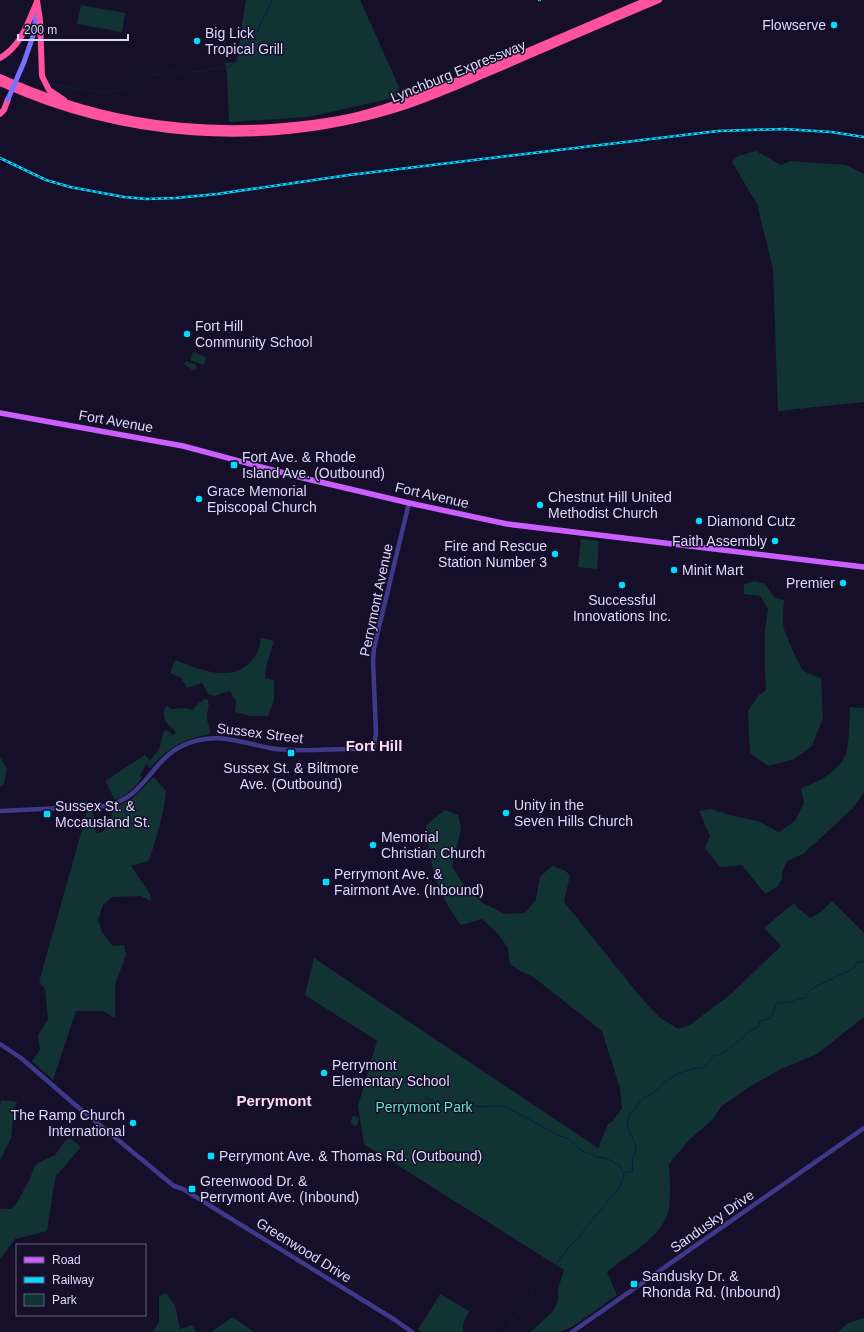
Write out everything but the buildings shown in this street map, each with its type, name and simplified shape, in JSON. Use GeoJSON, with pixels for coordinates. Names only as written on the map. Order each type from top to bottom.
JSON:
{"type":"FeatureCollection","features":[{"type":"Feature","properties":{"kind":"highway"},"geometry":{"type":"LineString","coordinates":[[37,0],[40,20],[41,67],[44,82],[52,93],[76,106]]}},
{"type":"Feature","properties":{"kind":"highway"},"geometry":{"type":"LineString","coordinates":[[0,58],[11,50],[19,40],[37,0]]}},
{"type":"Feature","properties":{"kind":"highway","name":"Lynchburg Expressway"},"geometry":{"type":"LineString","coordinates":[[0,77],[39,94],[76,106],[121,118],[154,124],[218,129],[285,126],[343,118],[416,97],[647,0]]}},
{"type":"Feature","properties":{"kind":"highway","name":"Lynchburg Expressway"},"geometry":{"type":"LineString","coordinates":[[0,83],[62,108],[105,120],[143,127],[217,134],[284,131],[365,118],[424,100],[659,0]]}},
{"type":"Feature","properties":{"kind":"highway"},"geometry":{"type":"LineString","coordinates":[[0,86],[11,88]]}},
{"type":"Feature","properties":{"kind":"highway"},"geometry":{"type":"LineString","coordinates":[[0,110],[8,99]]}},
{"type":"Feature","properties":{"kind":"highway"},"geometry":{"type":"LineString","coordinates":[[0,114],[4,110],[8,99]]}},
{"type":"Feature","properties":{"kind":"main road"},"geometry":{"type":"LineString","coordinates":[[8,99],[24,62],[33,36],[37,0]]}},
{"type":"Feature","properties":{"kind":"main road","name":"Fort Avenue"},"geometry":{"type":"LineString","coordinates":[[0,413],[183,446],[299,477],[507,524],[864,567]]}},
{"type":"Feature","properties":{"kind":"street","name":"Perrymont Avenue"},"geometry":{"type":"LineString","coordinates":[[373,750],[376,734],[373,660],[374,648],[409,503]]}},
{"type":"Feature","properties":{"kind":"street","name":"Sussex Street"},"geometry":{"type":"LineString","coordinates":[[0,811],[104,806],[120,802],[132,795],[164,760],[176,750],[184,745],[203,739],[222,738],[272,749],[297,750],[360,748],[373,750]]}},
{"type":"Feature","properties":{"kind":"street","name":"Greenwood Drive"},"geometry":{"type":"LineString","coordinates":[[0,1044],[21,1058],[174,1186],[183,1189],[389,1316],[412,1332]]}},
{"type":"Feature","properties":{"kind":"street","name":"Sandusky Drive"},"geometry":{"type":"LineString","coordinates":[[572,1332],[864,1128]]}},
{"type":"Feature","properties":{"kind":"green space"},"geometry":{"type":"Polygon","coordinates":[[[246,0],[360,0],[399,87],[398,97],[308,117],[229,122],[225,63],[236,62],[246,0]]]}},
{"type":"Feature","properties":{"kind":"green space"},"geometry":{"type":"Polygon","coordinates":[[[81,5],[125,13],[122,32],[77,24],[81,5]]]}},
{"type":"Feature","properties":{"kind":"green space"},"geometry":{"type":"Polygon","coordinates":[[[756,151],[781,165],[791,161],[846,165],[864,174],[864,402],[778,411],[773,269],[757,204],[732,162],[738,156],[756,151]]]}},
{"type":"Feature","properties":{"kind":"green space"},"geometry":{"type":"Polygon","coordinates":[[[193,352],[206,357],[204,365],[190,360],[193,352]]]}},
{"type":"Feature","properties":{"kind":"green space"},"geometry":{"type":"Polygon","coordinates":[[[186,361],[196,365],[197,367],[194,371],[184,364],[186,361]]]}},
{"type":"Feature","properties":{"kind":"green space"},"geometry":{"type":"Polygon","coordinates":[[[581,539],[599,541],[597,569],[578,567],[581,539]]]}},
{"type":"Feature","properties":{"kind":"green space"},"geometry":{"type":"Polygon","coordinates":[[[755,581],[765,584],[774,597],[784,600],[784,629],[799,664],[804,671],[821,678],[823,718],[812,746],[794,759],[768,766],[750,753],[748,711],[759,695],[766,690],[765,630],[768,609],[760,596],[744,594],[744,584],[755,581]]]}},
{"type":"Feature","properties":{"kind":"green space"},"geometry":{"type":"Polygon","coordinates":[[[261,638],[274,641],[266,667],[265,678],[274,680],[274,700],[268,716],[251,716],[235,712],[236,701],[230,691],[214,696],[208,694],[202,683],[187,688],[181,678],[170,673],[175,660],[196,668],[218,673],[238,671],[247,665],[255,656],[261,638]]]}},
{"type":"Feature","properties":{"kind":"green space"},"geometry":{"type":"Polygon","coordinates":[[[205,699],[208,700],[209,706],[207,721],[210,734],[192,738],[177,745],[163,755],[150,768],[146,764],[140,776],[142,778],[136,785],[127,794],[115,800],[105,781],[145,755],[150,761],[159,749],[163,733],[166,730],[173,735],[176,732],[167,723],[164,717],[167,705],[171,709],[184,708],[192,710],[205,699]]]}},
{"type":"Feature","properties":{"kind":"green space"},"geometry":{"type":"Polygon","coordinates":[[[850,707],[864,708],[864,792],[852,809],[803,854],[787,861],[782,872],[782,879],[778,886],[765,894],[742,865],[720,867],[705,848],[710,836],[699,811],[711,809],[729,815],[758,821],[779,832],[795,821],[804,803],[801,788],[814,783],[833,771],[843,760],[846,753],[849,736],[850,707]]]}},
{"type":"Feature","properties":{"kind":"green space"},"geometry":{"type":"Polygon","coordinates":[[[0,757],[7,769],[4,784],[0,787],[0,757]]]}},
{"type":"Feature","properties":{"kind":"green space"},"geometry":{"type":"Polygon","coordinates":[[[154,777],[166,791],[159,826],[149,861],[131,866],[150,894],[151,901],[141,896],[112,897],[103,905],[98,920],[102,932],[113,946],[124,945],[126,955],[115,984],[115,1018],[103,1011],[76,1011],[53,1080],[32,1061],[40,1050],[38,1035],[48,1019],[45,989],[39,982],[87,812],[93,811],[96,833],[102,832],[109,824],[113,809],[132,799],[154,777]]]}},
{"type":"Feature","properties":{"kind":"green space","name":"Perrymont Park"},"geometry":{"type":"Polygon","coordinates":[[[445,810],[458,815],[461,829],[452,867],[465,887],[483,903],[505,914],[525,913],[536,899],[540,877],[552,866],[564,870],[570,875],[564,902],[643,1000],[659,1017],[678,1029],[690,1025],[731,994],[781,946],[764,928],[794,903],[810,918],[821,912],[832,901],[864,933],[864,1017],[817,1054],[781,1069],[749,1087],[722,1106],[713,1119],[689,1140],[669,1164],[669,1206],[667,1216],[662,1225],[656,1233],[640,1247],[607,1272],[617,1295],[572,1327],[559,1332],[531,1332],[553,1311],[558,1301],[558,1289],[564,1270],[364,1144],[358,1106],[377,1041],[305,995],[314,958],[598,1148],[608,1124],[612,1122],[622,1109],[620,1088],[602,1031],[532,976],[522,972],[510,964],[508,948],[498,934],[482,919],[461,925],[453,914],[440,890],[432,865],[427,839],[426,825],[445,810]]]}},
{"type":"Feature","properties":{"kind":"green space"},"geometry":{"type":"Polygon","coordinates":[[[1,1100],[17,1102],[14,1109],[11,1138],[0,1160],[0,1105],[1,1100]]]}},
{"type":"Feature","properties":{"kind":"green space"},"geometry":{"type":"Polygon","coordinates":[[[353,1116],[359,1119],[355,1127],[350,1122],[353,1116]]]}},
{"type":"Feature","properties":{"kind":"green space"},"geometry":{"type":"Polygon","coordinates":[[[70,1138],[81,1147],[56,1176],[47,1231],[15,1239],[0,1259],[0,1209],[11,1209],[16,1204],[30,1179],[34,1167],[38,1163],[55,1155],[65,1141],[70,1138]]]}},
{"type":"Feature","properties":{"kind":"green space"},"geometry":{"type":"Polygon","coordinates":[[[166,1293],[175,1305],[180,1329],[192,1325],[196,1332],[153,1332],[159,1322],[159,1296],[166,1293]]]}},
{"type":"Feature","properties":{"kind":"green space"},"geometry":{"type":"Polygon","coordinates":[[[440,1294],[469,1311],[463,1324],[463,1332],[422,1332],[418,1330],[440,1294]]]}},
{"type":"Feature","properties":{"kind":"green space"},"geometry":{"type":"Polygon","coordinates":[[[233,1317],[254,1332],[211,1332],[233,1317]]]}},
{"type":"Feature","properties":{"kind":"green space"},"geometry":{"type":"Polygon","coordinates":[[[864,1318],[864,1332],[838,1332],[848,1323],[864,1318]]]}},
{"type":"Feature","properties":{"kind":"waterway"},"geometry":{"type":"LineString","coordinates":[[49,84],[105,92],[122,90],[142,79],[170,70],[180,74],[191,71],[203,72],[215,68],[230,67],[257,32],[272,0]]}},
{"type":"Feature","properties":{"kind":"waterway"},"geometry":{"type":"LineString","coordinates":[[6,59],[19,67]]}},
{"type":"Feature","properties":{"kind":"waterway"},"geometry":{"type":"LineString","coordinates":[[23,69],[29,72],[39,83]]}},
{"type":"Feature","properties":{"kind":"waterway"},"geometry":{"type":"LineString","coordinates":[[504,1332],[509,1328],[513,1319],[531,1296],[531,1291],[541,1281],[548,1268],[554,1267],[620,1187],[625,1172],[633,1172],[632,1161],[636,1150],[627,1126],[629,1115],[636,1108],[639,1102],[655,1092],[664,1082],[679,1073],[705,1067],[713,1056],[721,1054],[745,1036],[748,1031],[758,1027],[760,1021],[771,1018],[777,1003],[792,1002],[797,999],[804,998],[813,988],[854,968],[858,961],[864,961]]}},
{"type":"Feature","properties":{"kind":"waterway"},"geometry":{"type":"LineString","coordinates":[[425,1097],[441,1104],[458,1107],[504,1106],[558,1135],[569,1139],[581,1150],[597,1157],[608,1159],[619,1165],[624,1174]]}},
{"type":"Feature","properties":{"kind":"railway"},"geometry":{"type":"LineString","coordinates":[[0,158],[46,180],[70,187],[124,197],[146,199],[217,194],[349,175],[718,131],[783,129],[831,132],[864,137]]}},
{"type":"Feature","properties":{"kind":"place","name":"Flowserve"},"geometry":{"type":"Point","coordinates":[834,25]}},
{"type":"Feature","properties":{"kind":"place","name":"Big Lick Tropical Grill"},"geometry":{"type":"Point","coordinates":[197,41]}},
{"type":"Feature","properties":{"kind":"place","name":"Fort Hill Community School"},"geometry":{"type":"Point","coordinates":[187,334]}},
{"type":"Feature","properties":{"kind":"place","name":"Fort Ave. & Rhode Island Ave. (Outbound)"},"geometry":{"type":"Point","coordinates":[234,465]}},
{"type":"Feature","properties":{"kind":"place","name":"Grace Memorial Episcopal Church"},"geometry":{"type":"Point","coordinates":[199,499]}},
{"type":"Feature","properties":{"kind":"place","name":"Chestnut Hill United Methodist Church"},"geometry":{"type":"Point","coordinates":[540,505]}},
{"type":"Feature","properties":{"kind":"place","name":"Diamond Cutz"},"geometry":{"type":"Point","coordinates":[699,521]}},
{"type":"Feature","properties":{"kind":"place","name":"Faith Assembly"},"geometry":{"type":"Point","coordinates":[775,541]}},
{"type":"Feature","properties":{"kind":"place","name":"Fire and Rescue Station Number 3"},"geometry":{"type":"Point","coordinates":[555,554]}},
{"type":"Feature","properties":{"kind":"place","name":"Minit Mart"},"geometry":{"type":"Point","coordinates":[674,570]}},
{"type":"Feature","properties":{"kind":"place","name":"Premier"},"geometry":{"type":"Point","coordinates":[843,583]}},
{"type":"Feature","properties":{"kind":"place","name":"Successful Innovations Inc."},"geometry":{"type":"Point","coordinates":[622,585]}},
{"type":"Feature","properties":{"kind":"place","name":"Sussex St. & Biltmore Ave. (Outbound)"},"geometry":{"type":"Point","coordinates":[291,753]}},
{"type":"Feature","properties":{"kind":"place","name":"Unity in the Seven Hills Church"},"geometry":{"type":"Point","coordinates":[506,813]}},
{"type":"Feature","properties":{"kind":"place","name":"Sussex St. & Mccausland St."},"geometry":{"type":"Point","coordinates":[47,814]}},
{"type":"Feature","properties":{"kind":"place","name":"Memorial Christian Church"},"geometry":{"type":"Point","coordinates":[373,845]}},
{"type":"Feature","properties":{"kind":"place","name":"Perrymont Ave. & Fairmont Ave. (Inbound)"},"geometry":{"type":"Point","coordinates":[326,882]}},
{"type":"Feature","properties":{"kind":"place","name":"Perrymont Elementary School"},"geometry":{"type":"Point","coordinates":[324,1073]}},
{"type":"Feature","properties":{"kind":"place","name":"The Ramp Church International"},"geometry":{"type":"Point","coordinates":[133,1123]}},
{"type":"Feature","properties":{"kind":"place","name":"Perrymont Ave. & Thomas Rd. (Outbound)"},"geometry":{"type":"Point","coordinates":[211,1156]}},
{"type":"Feature","properties":{"kind":"place","name":"Greenwood Dr. & Perrymont Ave. (Inbound)"},"geometry":{"type":"Point","coordinates":[192,1189]}},
{"type":"Feature","properties":{"kind":"place","name":"Sandusky Dr. & Rhonda Rd. (Inbound)"},"geometry":{"type":"Point","coordinates":[634,1284]}},
{"type":"Feature","properties":{"kind":"district","name":"Fort Hill"},"geometry":{"type":"Point","coordinates":[374,746]}},
{"type":"Feature","properties":{"kind":"district","name":"Perrymont"},"geometry":{"type":"Point","coordinates":[274,1101]}}]}
